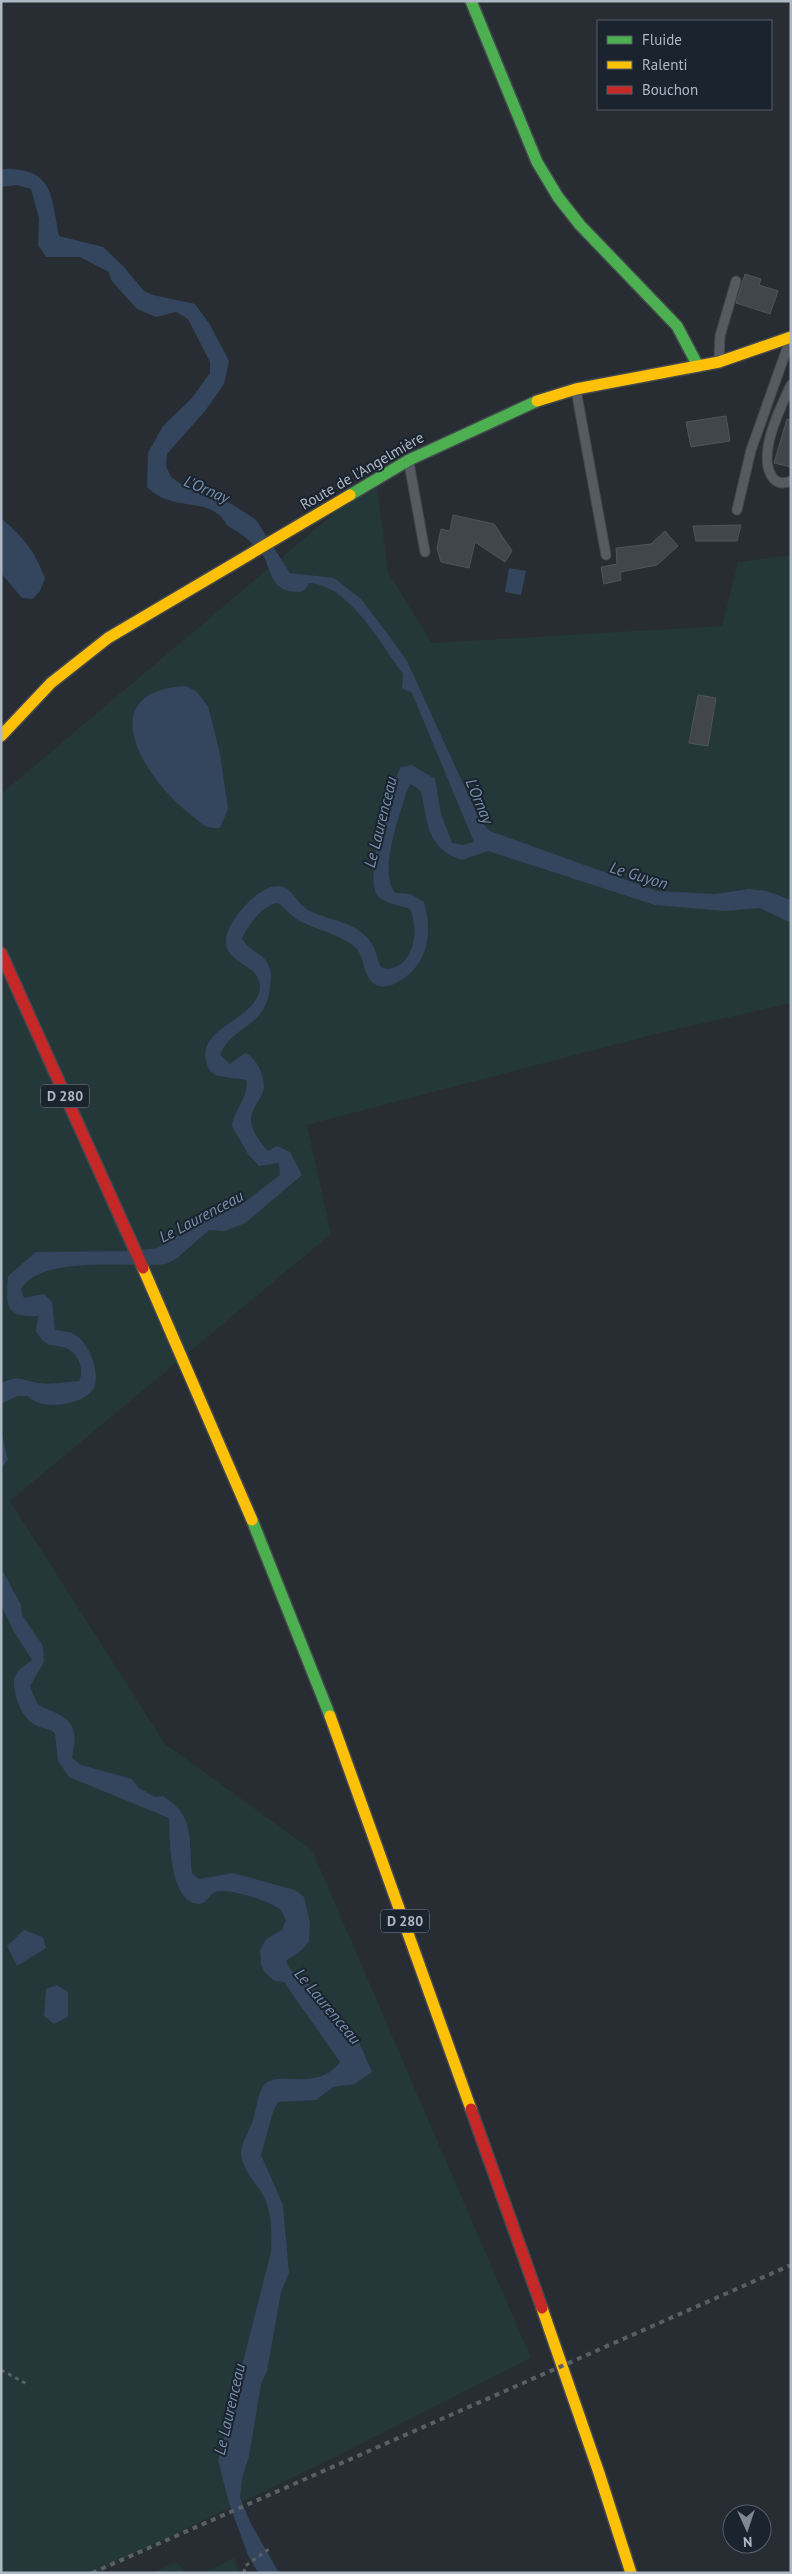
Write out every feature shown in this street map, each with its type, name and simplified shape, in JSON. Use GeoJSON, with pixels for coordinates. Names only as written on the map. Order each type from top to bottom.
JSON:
{"type":"FeatureCollection","features":[{"type":"Feature","properties":{"kind":"main road"},"geometry":{"type":"LineString","coordinates":[[472,1],[537,162],[558,197],[580,225],[677,326],[698,366]]}},
{"type":"Feature","properties":{"kind":"main road","name":"Route de l'Angelmière"},"geometry":{"type":"LineString","coordinates":[[1,736],[17,716],[74,662],[108,638],[409,460],[524,404],[576,389],[718,362],[791,338]]}},
{"type":"Feature","properties":{"kind":"main road","name":"D 280"},"geometry":{"type":"LineString","coordinates":[[1,953],[224,1453],[300,1639],[355,1782],[570,2390],[631,2573]]}},
{"type":"Feature","properties":{"kind":"lane"},"geometry":{"type":"LineString","coordinates":[[718,362],[720,336],[736,280]]}},
{"type":"Feature","properties":{"kind":"lane"},"geometry":{"type":"LineString","coordinates":[[737,510],[751,450],[791,338]]}},
{"type":"Feature","properties":{"kind":"lane"},"geometry":{"type":"LineString","coordinates":[[791,386],[767,447],[767,471],[776,481],[785,484],[791,481]]}},
{"type":"Feature","properties":{"kind":"lane"},"geometry":{"type":"LineString","coordinates":[[576,389],[606,555]]}},
{"type":"Feature","properties":{"kind":"lane"},"geometry":{"type":"LineString","coordinates":[[409,460],[425,552]]}},
{"type":"Feature","properties":{"kind":"path"},"geometry":{"type":"LineString","coordinates":[[1,2370],[27,2384]]}},
{"type":"Feature","properties":{"kind":"path"},"geometry":{"type":"LineString","coordinates":[[244,2573],[244,2568],[248,2564],[269,2549]]}},
{"type":"Feature","properties":{"kind":"shaded area"},"geometry":{"type":"Polygon","coordinates":[[[376,478],[388,572],[432,643],[722,626],[738,562],[791,555],[791,1003],[656,1034],[307,1125],[331,1234],[10,1501],[165,1744],[312,1850],[531,2358],[333,2458],[95,2573],[1,2573],[1,794],[376,478]]]}},
{"type":"Feature","properties":{"kind":"shaded area"},"geometry":{"type":"Polygon","coordinates":[[[234,2558],[240,2573],[204,2573],[234,2558]]]}},
{"type":"Feature","properties":{"kind":"shaded area"},"geometry":{"type":"Polygon","coordinates":[[[177,2562],[186,2573],[151,2573],[177,2562]]]}},
{"type":"Feature","properties":{"kind":"water"},"geometry":{"type":"Polygon","coordinates":[[[1,169],[31,173],[40,178],[51,195],[59,236],[103,247],[123,266],[144,291],[153,295],[195,304],[209,323],[229,361],[224,384],[205,411],[167,454],[166,466],[171,477],[185,487],[232,504],[256,520],[290,573],[334,578],[361,599],[407,661],[471,801],[482,823],[490,831],[657,891],[715,894],[749,889],[767,891],[791,900],[791,923],[760,908],[725,911],[655,905],[488,851],[462,860],[441,849],[435,841],[428,824],[421,791],[411,784],[407,790],[389,857],[390,883],[395,893],[410,894],[424,902],[427,914],[428,937],[426,948],[416,967],[408,975],[390,985],[376,985],[368,978],[360,953],[352,944],[298,920],[278,903],[261,911],[252,921],[242,938],[268,964],[271,973],[270,987],[267,1001],[262,1011],[256,1019],[232,1037],[220,1055],[230,1064],[245,1053],[257,1064],[264,1081],[264,1087],[251,1117],[254,1131],[268,1151],[277,1146],[290,1152],[302,1175],[245,1223],[225,1231],[209,1230],[176,1259],[166,1264],[110,1264],[67,1267],[47,1271],[32,1278],[21,1289],[24,1298],[44,1294],[52,1302],[55,1330],[72,1333],[79,1338],[88,1349],[94,1364],[96,1378],[92,1391],[86,1396],[70,1403],[52,1405],[34,1401],[27,1396],[18,1396],[1,1404],[1,1383],[8,1380],[21,1379],[54,1384],[79,1381],[81,1376],[81,1367],[77,1357],[70,1350],[50,1345],[40,1337],[36,1331],[38,1316],[19,1315],[10,1308],[7,1295],[8,1276],[36,1252],[136,1251],[157,1248],[217,1213],[239,1206],[280,1175],[279,1163],[259,1166],[248,1154],[232,1126],[246,1092],[246,1080],[223,1077],[210,1071],[205,1052],[209,1041],[217,1033],[249,1008],[256,999],[260,988],[259,979],[254,973],[233,957],[228,950],[226,942],[228,931],[237,915],[253,898],[271,887],[279,886],[287,889],[308,910],[354,927],[368,938],[381,967],[387,969],[394,968],[403,963],[408,957],[414,941],[413,916],[410,909],[389,903],[378,896],[374,886],[374,871],[385,812],[401,767],[412,765],[435,779],[441,814],[452,843],[463,845],[474,842],[412,693],[402,688],[403,674],[363,618],[351,605],[324,586],[309,583],[306,589],[300,592],[285,590],[280,587],[273,578],[261,553],[244,536],[228,526],[218,514],[210,509],[165,499],[147,487],[148,453],[163,426],[192,398],[210,373],[210,362],[188,319],[176,312],[156,317],[137,309],[111,280],[109,272],[80,257],[46,257],[38,245],[39,218],[31,189],[17,185],[1,187],[1,169]]]}},
{"type":"Feature","properties":{"kind":"water"},"geometry":{"type":"Polygon","coordinates":[[[1,518],[28,545],[45,578],[40,591],[33,599],[22,598],[1,573],[1,518]]]}},
{"type":"Feature","properties":{"kind":"water"},"geometry":{"type":"Polygon","coordinates":[[[509,568],[526,571],[521,595],[505,592],[509,568]]]}},
{"type":"Feature","properties":{"kind":"water"},"geometry":{"type":"Polygon","coordinates":[[[186,686],[196,691],[208,706],[220,754],[228,809],[220,828],[203,825],[173,799],[143,760],[135,739],[133,720],[139,703],[156,692],[186,686]]]}},
{"type":"Feature","properties":{"kind":"water"},"geometry":{"type":"Polygon","coordinates":[[[1,1431],[8,1460],[1,1468],[1,1431]]]}},
{"type":"Feature","properties":{"kind":"water"},"geometry":{"type":"Polygon","coordinates":[[[1,1568],[21,1605],[22,1615],[43,1646],[44,1662],[30,1686],[32,1692],[39,1705],[60,1715],[71,1724],[74,1735],[72,1758],[81,1765],[132,1779],[139,1788],[155,1797],[163,1796],[174,1804],[186,1821],[190,1839],[192,1873],[199,1879],[233,1873],[295,1890],[304,1897],[310,1923],[309,1941],[303,1949],[286,1961],[291,1970],[326,2003],[341,2031],[358,2040],[372,2072],[354,2084],[333,2087],[316,2100],[278,2102],[273,2112],[261,2155],[283,2205],[289,2273],[281,2292],[267,2371],[261,2384],[249,2456],[242,2478],[240,2498],[250,2522],[279,2573],[258,2573],[248,2555],[229,2503],[218,2460],[271,2252],[270,2216],[266,2201],[243,2164],[241,2152],[264,2085],[278,2079],[309,2079],[320,2076],[331,2071],[340,2062],[284,1982],[275,1981],[265,1973],[261,1964],[260,1950],[266,1939],[282,1930],[286,1920],[280,1909],[266,1902],[229,1891],[215,1892],[205,1902],[200,1904],[190,1901],[182,1894],[173,1869],[169,1818],[69,1777],[58,1761],[55,1733],[49,1729],[37,1726],[22,1712],[15,1692],[14,1678],[20,1669],[32,1660],[13,1630],[1,1605],[1,1568]]]}},
{"type":"Feature","properties":{"kind":"water"},"geometry":{"type":"Polygon","coordinates":[[[24,1930],[43,1937],[46,1948],[17,1966],[7,1946],[24,1930]]]}},
{"type":"Feature","properties":{"kind":"water"},"geometry":{"type":"Polygon","coordinates":[[[57,1985],[68,1992],[68,2017],[54,2024],[44,2016],[46,1989],[57,1985]]]}},
{"type":"Feature","properties":{"kind":"building"},"geometry":{"type":"Polygon","coordinates":[[[745,274],[761,279],[759,285],[778,291],[770,314],[736,303],[745,274]]]}},
{"type":"Feature","properties":{"kind":"building"},"geometry":{"type":"Polygon","coordinates":[[[726,416],[730,441],[691,447],[686,422],[726,416]]]}},
{"type":"Feature","properties":{"kind":"building"},"geometry":{"type":"Polygon","coordinates":[[[787,419],[791,420],[791,467],[774,463],[787,419]]]}},
{"type":"Feature","properties":{"kind":"building"},"geometry":{"type":"Polygon","coordinates":[[[453,515],[494,524],[512,551],[505,562],[475,542],[469,568],[441,562],[437,548],[441,529],[450,531],[453,515]]]}},
{"type":"Feature","properties":{"kind":"building"},"geometry":{"type":"Polygon","coordinates":[[[741,525],[737,541],[696,541],[693,526],[741,525]]]}},
{"type":"Feature","properties":{"kind":"building"},"geometry":{"type":"Polygon","coordinates":[[[665,531],[678,546],[657,565],[620,572],[621,580],[604,584],[601,567],[617,564],[616,548],[651,544],[665,531]]]}},
{"type":"Feature","properties":{"kind":"building"},"geometry":{"type":"Polygon","coordinates":[[[698,695],[716,698],[708,746],[689,743],[698,695]]]}},
{"type":"Feature","properties":{"kind":"railway"},"geometry":{"type":"LineString","coordinates":[[92,2573],[791,2265]]}},
{"type":"Feature","properties":{"kind":"traffic: fast"},"geometry":{"type":"LineString","coordinates":[[471,1],[537,162],[558,197],[580,225],[677,326],[698,366]]}},
{"type":"Feature","properties":{"kind":"traffic: fast"},"geometry":{"type":"LineString","coordinates":[[350,495],[409,460],[537,401]]}},
{"type":"Feature","properties":{"kind":"traffic: fast"},"geometry":{"type":"LineString","coordinates":[[252,1520],[330,1716]]}},
{"type":"Feature","properties":{"kind":"traffic: slow"},"geometry":{"type":"LineString","coordinates":[[537,401],[576,389],[719,362],[791,337]]}},
{"type":"Feature","properties":{"kind":"traffic: slow"},"geometry":{"type":"LineString","coordinates":[[1,736],[51,683],[108,638],[350,495]]}},
{"type":"Feature","properties":{"kind":"traffic: slow"},"geometry":{"type":"LineString","coordinates":[[143,1268],[252,1520]]}},
{"type":"Feature","properties":{"kind":"traffic: slow"},"geometry":{"type":"LineString","coordinates":[[330,1716],[471,2109]]}},
{"type":"Feature","properties":{"kind":"traffic: slow"},"geometry":{"type":"LineString","coordinates":[[542,2308],[599,2473],[631,2573]]}},
{"type":"Feature","properties":{"kind":"traffic: jam"},"geometry":{"type":"LineString","coordinates":[[1,953],[143,1268]]}},
{"type":"Feature","properties":{"kind":"traffic: jam"},"geometry":{"type":"LineString","coordinates":[[471,2109],[542,2308]]}},
{"type":"Feature","properties":{"kind":"water label","name":"L'Ornay"},"geometry":{"type":"Point","coordinates":[207,489]}},
{"type":"Feature","properties":{"kind":"water label","name":"L'Ornay"},"geometry":{"type":"Point","coordinates":[480,801]}},
{"type":"Feature","properties":{"kind":"water label","name":"Le Laurenceau"},"geometry":{"type":"Point","coordinates":[380,822]}},
{"type":"Feature","properties":{"kind":"water label","name":"Le Guyon"},"geometry":{"type":"Point","coordinates":[639,875]}},
{"type":"Feature","properties":{"kind":"water label","name":"Le Laurenceau"},"geometry":{"type":"Point","coordinates":[201,1216]}},
{"type":"Feature","properties":{"kind":"water label","name":"Le Laurenceau"},"geometry":{"type":"Point","coordinates":[328,2006]}},
{"type":"Feature","properties":{"kind":"water label","name":"Le Laurenceau"},"geometry":{"type":"Point","coordinates":[229,2409]}}]}
